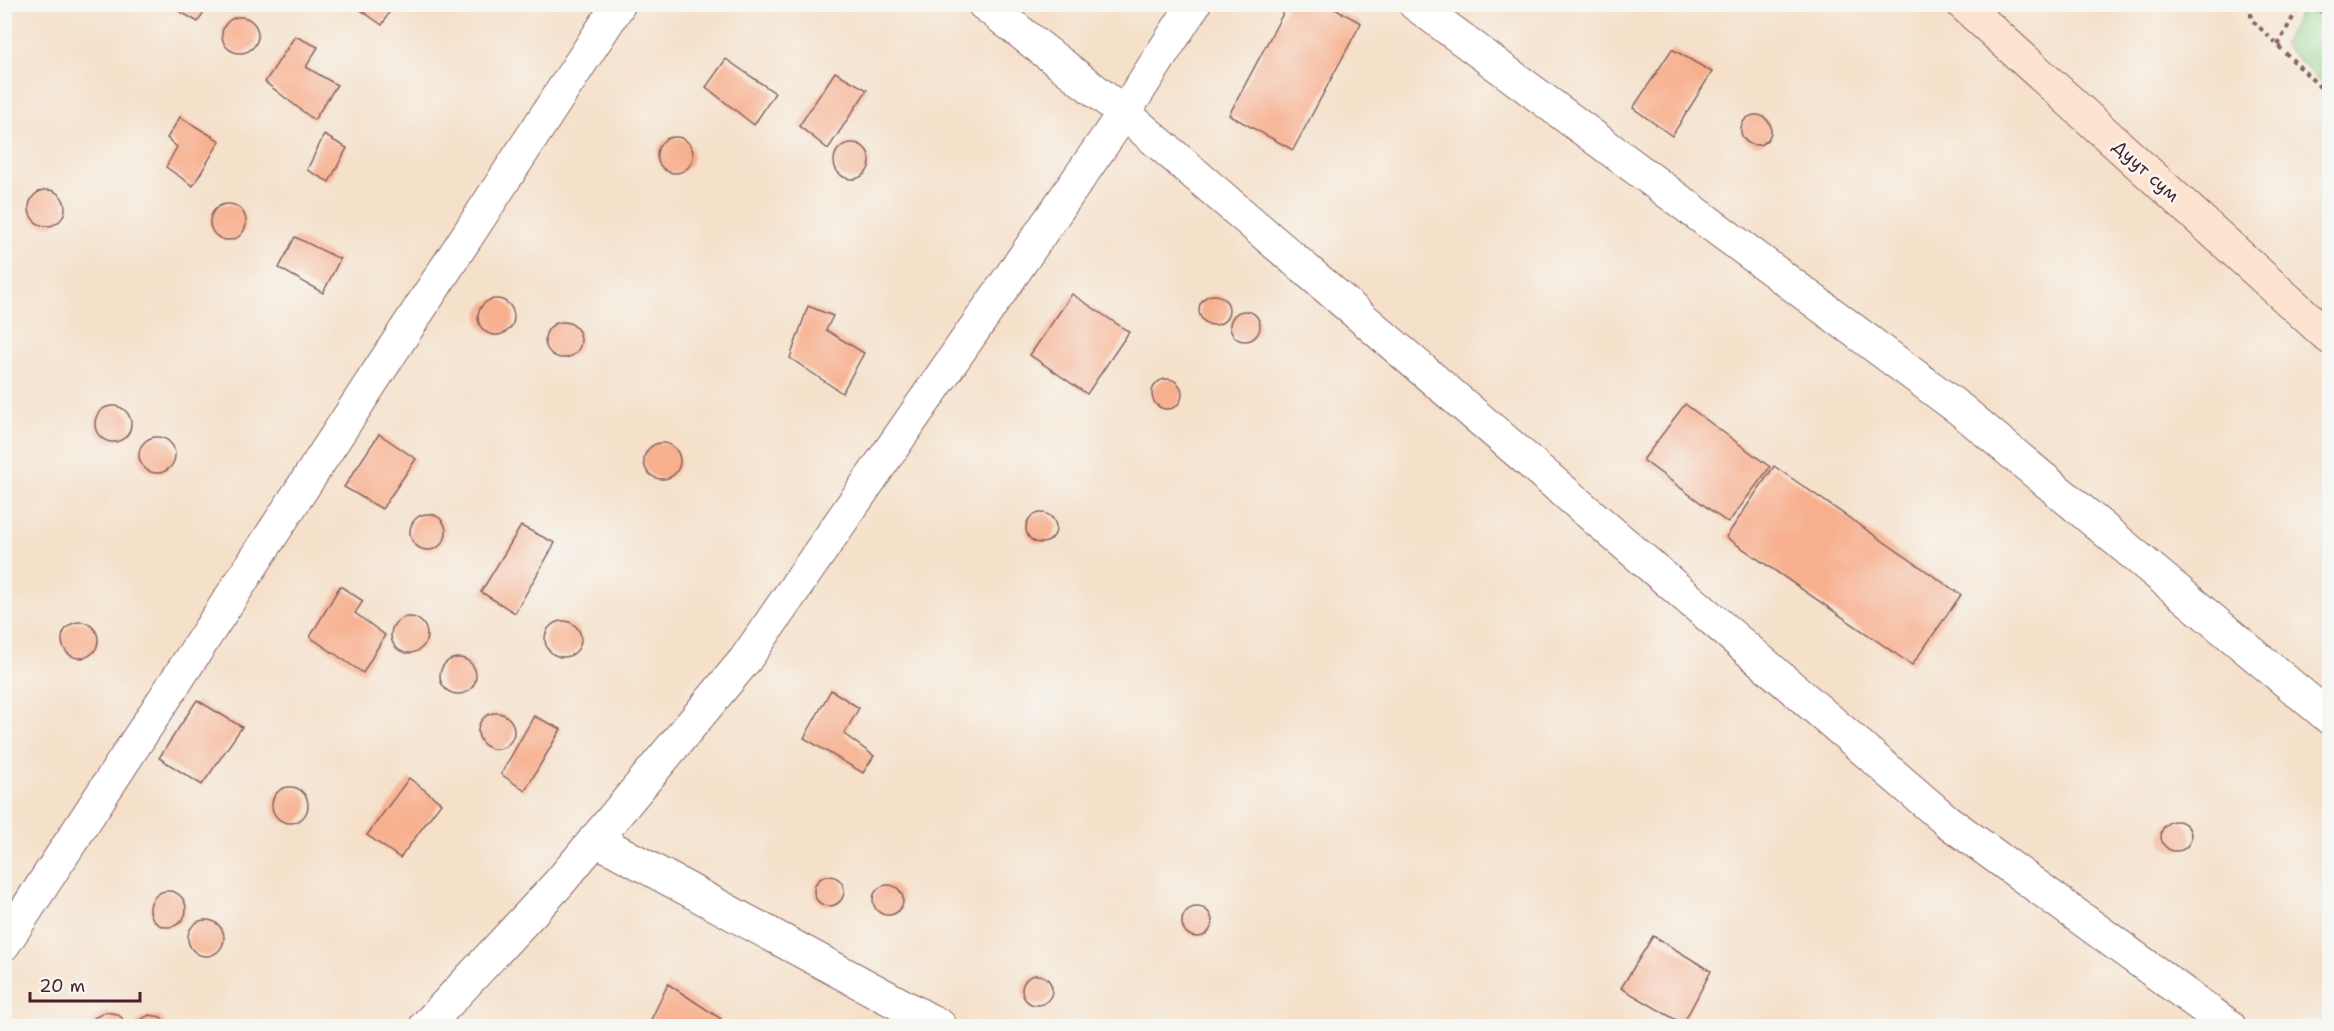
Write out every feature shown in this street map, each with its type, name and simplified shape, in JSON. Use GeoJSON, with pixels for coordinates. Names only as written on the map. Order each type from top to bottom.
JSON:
{"type":"FeatureCollection","features":[{"type":"Feature","properties":{"kind":"main road","name":"Дуут сум"},"geometry":{"type":"LineString","coordinates":[[1963,4],[2330,338]]}},
{"type":"Feature","properties":{"kind":"street"},"geometry":{"type":"LineString","coordinates":[[4,944],[619,4]]}},
{"type":"Feature","properties":{"kind":"street"},"geometry":{"type":"LineString","coordinates":[[984,4],[1124,113],[1947,821],[2229,1026]]}},
{"type":"Feature","properties":{"kind":"street"},"geometry":{"type":"LineString","coordinates":[[426,1026],[559,883],[745,660],[1124,113],[1194,4]]}},
{"type":"Feature","properties":{"kind":"street"},"geometry":{"type":"LineString","coordinates":[[1415,4],[1961,410],[2330,718]]}},
{"type":"Feature","properties":{"kind":"street"},"geometry":{"type":"LineString","coordinates":[[595,839],[939,1026]]}},
{"type":"Feature","properties":{"kind":"path"},"geometry":{"type":"LineString","coordinates":[[2251,4],[2251,19],[2330,97]]}},
{"type":"Feature","properties":{"kind":"path"},"geometry":{"type":"LineString","coordinates":[[2278,45],[2300,4]]}},
{"type":"Feature","properties":{"kind":"green space"},"geometry":{"type":"Polygon","coordinates":[[[2303,7],[2329,21],[2329,89],[2283,44],[2303,7]]]}},
{"type":"Feature","properties":{"kind":"building"},"geometry":{"type":"Polygon","coordinates":[[[171,4],[205,4],[207,6],[198,22],[170,6],[171,4]]]}},
{"type":"Feature","properties":{"kind":"building"},"geometry":{"type":"Polygon","coordinates":[[[352,4],[394,4],[382,25],[352,4]]]}},
{"type":"Feature","properties":{"kind":"building"},"geometry":{"type":"Polygon","coordinates":[[[1288,4],[1326,4],[1361,23],[1293,150],[1229,115],[1288,4]]]}},
{"type":"Feature","properties":{"kind":"building"},"geometry":{"type":"Polygon","coordinates":[[[2306,4],[2330,4],[2330,17],[2306,4]]]}},
{"type":"Feature","properties":{"kind":"building"},"geometry":{"type":"Polygon","coordinates":[[[240,17],[252,23],[258,35],[252,47],[240,53],[228,47],[222,35],[228,23],[240,17]]]}},
{"type":"Feature","properties":{"kind":"building"},"geometry":{"type":"Polygon","coordinates":[[[295,36],[318,47],[306,67],[337,85],[314,120],[265,82],[295,36]]]}},
{"type":"Feature","properties":{"kind":"building"},"geometry":{"type":"Polygon","coordinates":[[[1672,49],[1712,72],[1672,136],[1633,108],[1672,49]]]}},
{"type":"Feature","properties":{"kind":"building"},"geometry":{"type":"Polygon","coordinates":[[[726,59],[775,93],[754,125],[706,87],[726,59]]]}},
{"type":"Feature","properties":{"kind":"building"},"geometry":{"type":"Polygon","coordinates":[[[835,72],[867,90],[828,149],[799,126],[835,72]]]}},
{"type":"Feature","properties":{"kind":"building"},"geometry":{"type":"Polygon","coordinates":[[[1756,115],[1767,119],[1771,130],[1767,141],[1756,145],[1745,141],[1741,130],[1745,119],[1756,115]]]}},
{"type":"Feature","properties":{"kind":"building"},"geometry":{"type":"Polygon","coordinates":[[[180,117],[220,141],[193,186],[166,167],[177,147],[167,138],[180,117]]]}},
{"type":"Feature","properties":{"kind":"building"},"geometry":{"type":"Polygon","coordinates":[[[324,135],[347,148],[329,182],[307,170],[324,135]]]}},
{"type":"Feature","properties":{"kind":"building"},"geometry":{"type":"Polygon","coordinates":[[[675,137],[688,142],[693,155],[688,168],[675,173],[662,168],[657,155],[662,142],[675,137]]]}},
{"type":"Feature","properties":{"kind":"building"},"geometry":{"type":"Polygon","coordinates":[[[852,143],[864,149],[870,161],[864,173],[852,179],[840,173],[834,161],[840,149],[852,143]]]}},
{"type":"Feature","properties":{"kind":"building"},"geometry":{"type":"Polygon","coordinates":[[[47,190],[59,196],[65,208],[59,220],[47,226],[35,220],[29,208],[35,196],[47,190]]]}},
{"type":"Feature","properties":{"kind":"building"},"geometry":{"type":"Polygon","coordinates":[[[228,204],[240,210],[246,222],[240,234],[228,240],[216,234],[210,222],[216,210],[228,204]]]}},
{"type":"Feature","properties":{"kind":"building"},"geometry":{"type":"Polygon","coordinates":[[[295,237],[340,259],[323,293],[279,268],[295,237]]]}},
{"type":"Feature","properties":{"kind":"building"},"geometry":{"type":"Polygon","coordinates":[[[1072,294],[1129,332],[1087,394],[1030,355],[1072,294]]]}},
{"type":"Feature","properties":{"kind":"building"},"geometry":{"type":"Polygon","coordinates":[[[1214,295],[1225,299],[1229,310],[1225,321],[1214,325],[1203,321],[1199,310],[1203,299],[1214,295]]]}},
{"type":"Feature","properties":{"kind":"building"},"geometry":{"type":"Polygon","coordinates":[[[496,299],[508,305],[514,317],[508,329],[496,335],[484,329],[478,317],[484,305],[496,299]]]}},
{"type":"Feature","properties":{"kind":"building"},"geometry":{"type":"Polygon","coordinates":[[[808,306],[833,316],[826,330],[864,353],[842,393],[790,358],[808,306]]]}},
{"type":"Feature","properties":{"kind":"building"},"geometry":{"type":"Polygon","coordinates":[[[1245,311],[1256,315],[1260,326],[1256,337],[1245,341],[1234,337],[1230,326],[1234,315],[1245,311]]]}},
{"type":"Feature","properties":{"kind":"building"},"geometry":{"type":"Polygon","coordinates":[[[563,322],[575,328],[581,340],[575,352],[563,358],[551,352],[545,340],[551,328],[563,322]]]}},
{"type":"Feature","properties":{"kind":"building"},"geometry":{"type":"Polygon","coordinates":[[[1167,379],[1178,383],[1182,394],[1178,405],[1167,409],[1156,405],[1152,394],[1156,383],[1167,379]]]}},
{"type":"Feature","properties":{"kind":"building"},"geometry":{"type":"Polygon","coordinates":[[[1685,404],[1770,467],[1728,523],[1643,460],[1685,404]]]}},
{"type":"Feature","properties":{"kind":"building"},"geometry":{"type":"Polygon","coordinates":[[[113,406],[125,412],[131,424],[125,436],[113,442],[101,436],[95,424],[101,412],[113,406]]]}},
{"type":"Feature","properties":{"kind":"building"},"geometry":{"type":"Polygon","coordinates":[[[379,434],[416,459],[382,509],[344,487],[379,434]]]}},
{"type":"Feature","properties":{"kind":"building"},"geometry":{"type":"Polygon","coordinates":[[[157,437],[170,442],[175,455],[170,468],[157,473],[144,468],[139,455],[144,442],[157,437]]]}},
{"type":"Feature","properties":{"kind":"building"},"geometry":{"type":"Polygon","coordinates":[[[662,443],[675,448],[680,461],[675,474],[662,479],[649,474],[644,461],[649,448],[662,443]]]}},
{"type":"Feature","properties":{"kind":"building"},"geometry":{"type":"Polygon","coordinates":[[[1774,466],[1961,595],[1912,665],[1726,537],[1774,466]]]}},
{"type":"Feature","properties":{"kind":"building"},"geometry":{"type":"Polygon","coordinates":[[[1041,513],[1052,517],[1056,528],[1052,539],[1041,543],[1030,539],[1026,528],[1030,517],[1041,513]]]}},
{"type":"Feature","properties":{"kind":"building"},"geometry":{"type":"Polygon","coordinates":[[[428,514],[440,520],[446,532],[440,544],[428,550],[416,544],[410,532],[416,520],[428,514]]]}},
{"type":"Feature","properties":{"kind":"building"},"geometry":{"type":"Polygon","coordinates":[[[521,526],[555,543],[515,613],[481,592],[521,526]]]}},
{"type":"Feature","properties":{"kind":"building"},"geometry":{"type":"Polygon","coordinates":[[[340,586],[363,601],[355,613],[385,635],[363,673],[310,637],[340,586]]]}},
{"type":"Feature","properties":{"kind":"building"},"geometry":{"type":"Polygon","coordinates":[[[409,617],[422,622],[427,635],[422,648],[409,653],[396,648],[391,635],[396,622],[409,617]]]}},
{"type":"Feature","properties":{"kind":"building"},"geometry":{"type":"Polygon","coordinates":[[[563,621],[575,627],[581,639],[575,651],[563,657],[551,651],[545,639],[551,627],[563,621]]]}},
{"type":"Feature","properties":{"kind":"building"},"geometry":{"type":"Polygon","coordinates":[[[80,622],[92,628],[98,640],[92,652],[80,658],[68,652],[62,640],[68,628],[80,622]]]}},
{"type":"Feature","properties":{"kind":"building"},"geometry":{"type":"Polygon","coordinates":[[[458,658],[471,663],[476,676],[471,689],[458,694],[445,689],[440,676],[445,663],[458,658]]]}},
{"type":"Feature","properties":{"kind":"building"},"geometry":{"type":"Polygon","coordinates":[[[831,690],[859,708],[844,734],[874,756],[863,773],[804,738],[831,690]]]}},
{"type":"Feature","properties":{"kind":"building"},"geometry":{"type":"Polygon","coordinates":[[[197,700],[242,727],[202,785],[159,758],[197,700]]]}},
{"type":"Feature","properties":{"kind":"building"},"geometry":{"type":"Polygon","coordinates":[[[496,713],[509,718],[514,731],[509,744],[496,749],[483,744],[478,731],[483,718],[496,713]]]}},
{"type":"Feature","properties":{"kind":"building"},"geometry":{"type":"Polygon","coordinates":[[[534,716],[561,729],[525,791],[501,774],[534,716]]]}},
{"type":"Feature","properties":{"kind":"building"},"geometry":{"type":"Polygon","coordinates":[[[409,778],[441,803],[400,858],[367,835],[409,778]]]}},
{"type":"Feature","properties":{"kind":"building"},"geometry":{"type":"Polygon","coordinates":[[[290,787],[302,793],[308,805],[302,817],[290,823],[278,817],[272,805],[278,793],[290,787]]]}},
{"type":"Feature","properties":{"kind":"building"},"geometry":{"type":"Polygon","coordinates":[[[2176,821],[2187,825],[2191,836],[2187,847],[2176,851],[2165,847],[2161,836],[2165,825],[2176,821]]]}},
{"type":"Feature","properties":{"kind":"building"},"geometry":{"type":"Polygon","coordinates":[[[829,876],[840,880],[844,891],[840,902],[829,906],[818,902],[814,891],[818,880],[829,876]]]}},
{"type":"Feature","properties":{"kind":"building"},"geometry":{"type":"Polygon","coordinates":[[[888,885],[899,889],[903,900],[899,911],[888,915],[877,911],[873,900],[877,889],[888,885]]]}},
{"type":"Feature","properties":{"kind":"building"},"geometry":{"type":"Polygon","coordinates":[[[168,891],[181,896],[186,909],[181,922],[168,927],[155,922],[150,909],[155,896],[168,891]]]}},
{"type":"Feature","properties":{"kind":"building"},"geometry":{"type":"Polygon","coordinates":[[[1197,907],[1208,911],[1212,922],[1208,933],[1197,937],[1186,933],[1182,922],[1186,911],[1197,907]]]}},
{"type":"Feature","properties":{"kind":"building"},"geometry":{"type":"Polygon","coordinates":[[[206,920],[218,926],[224,938],[218,950],[206,956],[194,950],[188,938],[194,926],[206,920]]]}},
{"type":"Feature","properties":{"kind":"building"},"geometry":{"type":"Polygon","coordinates":[[[1653,936],[1711,971],[1683,1024],[1621,988],[1653,936]]]}},
{"type":"Feature","properties":{"kind":"building"},"geometry":{"type":"Polygon","coordinates":[[[1037,975],[1048,979],[1052,990],[1048,1001],[1037,1005],[1026,1001],[1022,990],[1026,979],[1037,975]]]}},
{"type":"Feature","properties":{"kind":"building"},"geometry":{"type":"Polygon","coordinates":[[[668,984],[721,1019],[716,1026],[648,1026],[668,984]]]}},
{"type":"Feature","properties":{"kind":"building"},"geometry":{"type":"Polygon","coordinates":[[[105,1012],[117,1014],[122,1018],[125,1026],[91,1026],[94,1018],[105,1012]]]}},
{"type":"Feature","properties":{"kind":"building"},"geometry":{"type":"Polygon","coordinates":[[[149,1015],[161,1017],[168,1026],[135,1026],[138,1021],[149,1015]]]}}]}
